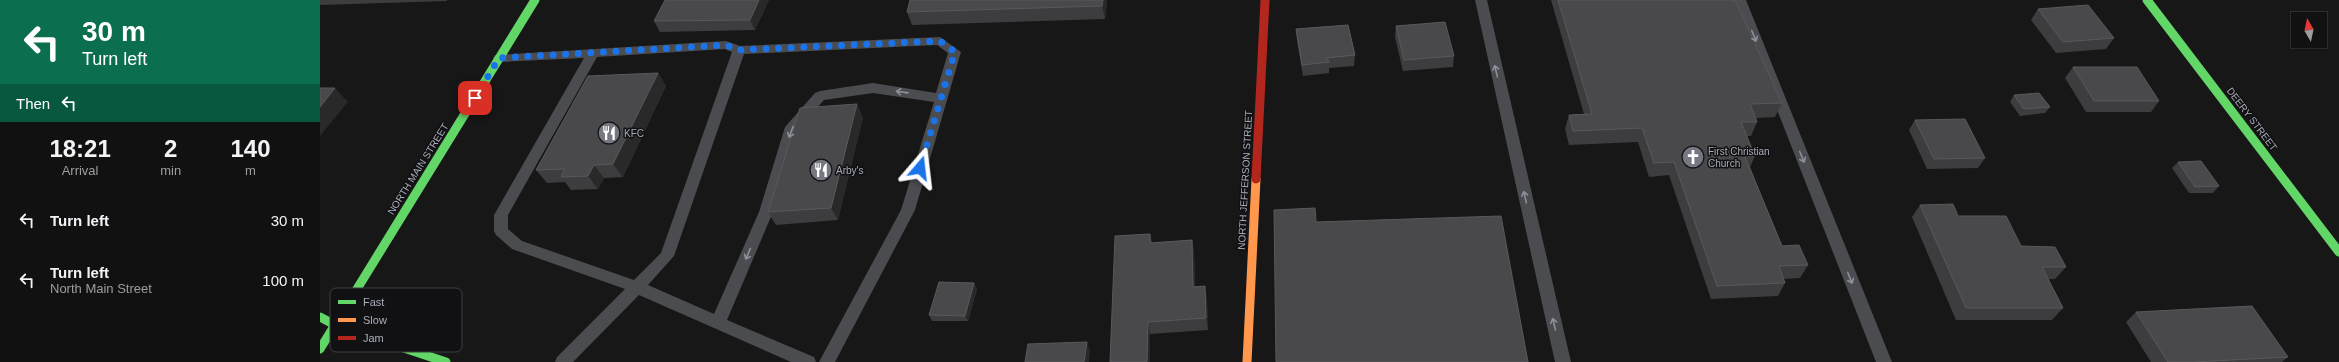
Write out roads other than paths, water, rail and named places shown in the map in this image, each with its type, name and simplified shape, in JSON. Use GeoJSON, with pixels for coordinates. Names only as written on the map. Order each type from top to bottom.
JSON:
{"type":"FeatureCollection","features":[{"type":"Feature","properties":{"kind":"street","name":"NORTH MAIN STREET"},"geometry":{"type":"LineString","coordinates":[[359,288],[535,0]]}},
{"type":"Feature","properties":{"kind":"street","name":"NORTH JEFFERSON STREET"},"geometry":{"type":"LineString","coordinates":[[1247,362],[1265,0]]}},
{"type":"Feature","properties":{"kind":"street","name":"DEERY STREET"},"geometry":{"type":"LineString","coordinates":[[2147,0],[2339,252]]}},
{"type":"Feature","properties":{"kind":"street"},"geometry":{"type":"LineString","coordinates":[[320,317],[330,322]]}},
{"type":"Feature","properties":{"kind":"street","name":"NORTH MAIN STREET"},"geometry":{"type":"LineString","coordinates":[[320,349],[330,334]]}},
{"type":"Feature","properties":{"kind":"street"},"geometry":{"type":"LineString","coordinates":[[416,352],[446,362]]}},
{"type":"Feature","properties":{"kind":"lane"},"geometry":{"type":"LineString","coordinates":[[1482,0],[1492,54],[1563,362]]}},
{"type":"Feature","properties":{"kind":"lane"},"geometry":{"type":"LineString","coordinates":[[1740,0],[1884,362]]}},
{"type":"Feature","properties":{"kind":"lane"},"geometry":{"type":"LineString","coordinates":[[499,58],[726,45],[739,50],[940,41],[955,52],[908,210],[827,362]]}},
{"type":"Feature","properties":{"kind":"lane"},"geometry":{"type":"LineString","coordinates":[[563,362],[666,256],[739,50]]}},
{"type":"Feature","properties":{"kind":"lane"},"geometry":{"type":"LineString","coordinates":[[593,53],[501,215],[501,231],[517,245],[637,287],[808,362]]}},
{"type":"Feature","properties":{"kind":"lane"},"geometry":{"type":"LineString","coordinates":[[718,323],[766,212],[792,128],[820,96],[873,88],[941,98]]}},
{"type":"Feature","properties":{"kind":"place","name":"KFC"},"geometry":{"type":"Point","coordinates":[609,133]}},
{"type":"Feature","properties":{"kind":"place","name":"First Christian Church"},"geometry":{"type":"Point","coordinates":[1693,157]}},
{"type":"Feature","properties":{"kind":"place","name":"Arby's"},"geometry":{"type":"Point","coordinates":[821,170]}}]}
